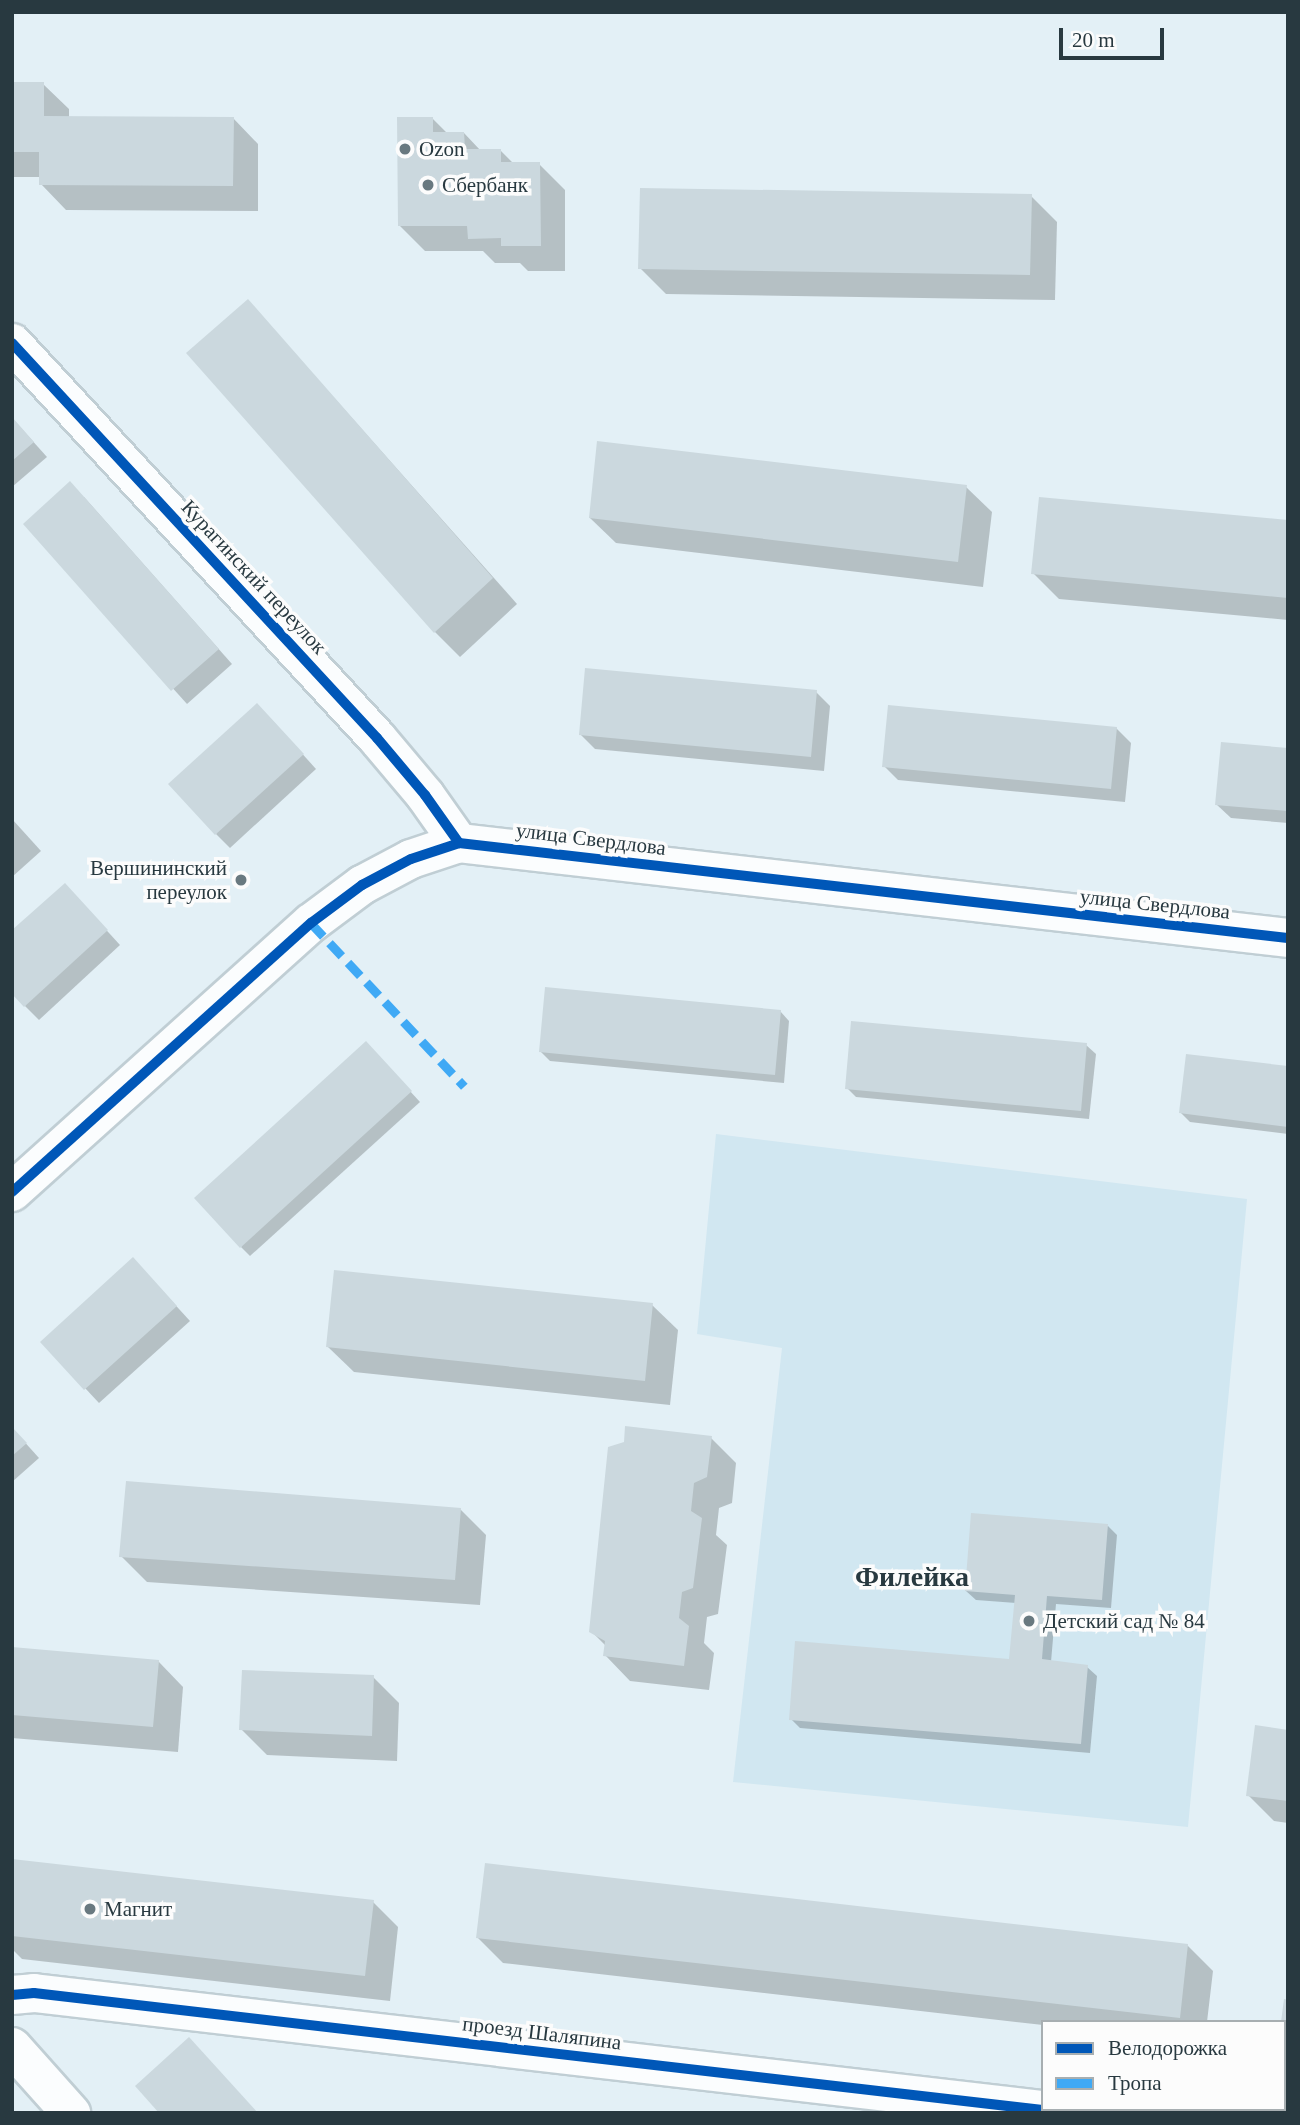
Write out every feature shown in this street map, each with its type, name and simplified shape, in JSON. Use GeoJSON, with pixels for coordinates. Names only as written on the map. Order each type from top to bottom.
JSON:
{"type":"FeatureCollection","features":[{"type":"Feature","properties":{"kind":"street","name":"Курагинский переулок"},"geometry":{"type":"LineString","coordinates":[[12,343],[377,738],[425,795],[459,843]]}},
{"type":"Feature","properties":{"kind":"street","name":"улица Свердлова"},"geometry":{"type":"LineString","coordinates":[[12,1192],[311,923],[362,885],[411,859],[459,843],[1288,938]]}},
{"type":"Feature","properties":{"kind":"street","name":"проезд Шаляпина"},"geometry":{"type":"LineString","coordinates":[[12,1995],[34,1993],[1041,2110]]}},
{"type":"Feature","properties":{"kind":"street"},"geometry":{"type":"LineString","coordinates":[[12,2047],[71,2113]]}},
{"type":"Feature","properties":{"kind":"shaded area"},"geometry":{"type":"Polygon","coordinates":[[[716,1134],[1247,1199],[1188,1827],[733,1782],[782,1348],[697,1334],[716,1134]]]}},
{"type":"Feature","properties":{"kind":"building"},"geometry":{"type":"Polygon","coordinates":[[[12,82],[44,82],[44,116],[234,117],[233,186],[39,185],[39,152],[12,152],[12,82]]]}},
{"type":"Feature","properties":{"kind":"building"},"geometry":{"type":"Polygon","coordinates":[[[397,117],[433,117],[433,132],[464,132],[465,149],[501,149],[501,162],[540,162],[541,246],[501,246],[501,238],[468,239],[467,226],[398,226],[397,117]]]}},
{"type":"Feature","properties":{"kind":"building"},"geometry":{"type":"Polygon","coordinates":[[[640,188],[1032,194],[1030,275],[638,269],[640,188]]]}},
{"type":"Feature","properties":{"kind":"building"},"geometry":{"type":"Polygon","coordinates":[[[248,299],[493,578],[434,633],[186,353],[248,299]]]}},
{"type":"Feature","properties":{"kind":"building"},"geometry":{"type":"Polygon","coordinates":[[[12,417],[34,442],[12,461],[12,417]]]}},
{"type":"Feature","properties":{"kind":"building"},"geometry":{"type":"Polygon","coordinates":[[[597,441],[967,485],[958,562],[589,518],[597,441]]]}},
{"type":"Feature","properties":{"kind":"building"},"geometry":{"type":"Polygon","coordinates":[[[70,481],[219,649],[171,691],[23,524],[70,481]]]}},
{"type":"Feature","properties":{"kind":"building"},"geometry":{"type":"Polygon","coordinates":[[[1039,497],[1288,520],[1288,598],[1031,574],[1039,497]]]}},
{"type":"Feature","properties":{"kind":"building"},"geometry":{"type":"Polygon","coordinates":[[[585,668],[817,690],[811,757],[579,735],[585,668]]]}},
{"type":"Feature","properties":{"kind":"building"},"geometry":{"type":"Polygon","coordinates":[[[257,703],[304,754],[215,835],[168,784],[257,703]]]}},
{"type":"Feature","properties":{"kind":"building"},"geometry":{"type":"Polygon","coordinates":[[[888,705],[1117,727],[1111,789],[882,767],[888,705]]]}},
{"type":"Feature","properties":{"kind":"building"},"geometry":{"type":"Polygon","coordinates":[[[1221,742],[1288,748],[1288,811],[1215,805],[1221,742]]]}},
{"type":"Feature","properties":{"kind":"building"},"geometry":{"type":"Polygon","coordinates":[[[65,883],[108,930],[24,1007],[12,994],[12,930],[65,883]]]}},
{"type":"Feature","properties":{"kind":"building"},"geometry":{"type":"Polygon","coordinates":[[[545,987],[781,1010],[775,1075],[539,1052],[545,987]]]}},
{"type":"Feature","properties":{"kind":"building"},"geometry":{"type":"Polygon","coordinates":[[[851,1021],[1087,1043],[1081,1111],[845,1089],[851,1021]]]}},
{"type":"Feature","properties":{"kind":"building"},"geometry":{"type":"Polygon","coordinates":[[[366,1041],[412,1091],[240,1248],[194,1198],[366,1041]]]}},
{"type":"Feature","properties":{"kind":"building"},"geometry":{"type":"Polygon","coordinates":[[[1186,1054],[1288,1066],[1288,1127],[1179,1113],[1186,1054]]]}},
{"type":"Feature","properties":{"kind":"building"},"geometry":{"type":"Polygon","coordinates":[[[133,1257],[177,1306],[84,1390],[40,1342],[133,1257]]]}},
{"type":"Feature","properties":{"kind":"building"},"geometry":{"type":"Polygon","coordinates":[[[334,1270],[653,1303],[645,1381],[326,1347],[334,1270]]]}},
{"type":"Feature","properties":{"kind":"building"},"geometry":{"type":"Polygon","coordinates":[[[625,1426],[712,1436],[707,1477],[694,1483],[691,1511],[702,1518],[693,1588],[682,1592],[679,1618],[689,1626],[684,1666],[603,1656],[605,1641],[589,1632],[608,1447],[624,1442],[625,1426]]]}},
{"type":"Feature","properties":{"kind":"building"},"geometry":{"type":"Polygon","coordinates":[[[12,1427],[27,1443],[12,1456],[12,1427]]]}},
{"type":"Feature","properties":{"kind":"building"},"geometry":{"type":"Polygon","coordinates":[[[126,1481],[461,1508],[455,1580],[119,1557],[126,1481]]]}},
{"type":"Feature","properties":{"kind":"building","name":"Детский сад № 84"},"geometry":{"type":"Polygon","coordinates":[[[971,1513],[1108,1524],[1102,1600],[1047,1596],[1042,1659],[1088,1665],[1081,1744],[789,1720],[795,1641],[1009,1659],[1015,1595],[965,1591],[971,1513]]]}},
{"type":"Feature","properties":{"kind":"building"},"geometry":{"type":"Polygon","coordinates":[[[12,1647],[159,1660],[153,1727],[12,1715],[12,1647]]]}},
{"type":"Feature","properties":{"kind":"building"},"geometry":{"type":"Polygon","coordinates":[[[242,1670],[374,1675],[372,1736],[239,1730],[242,1670]]]}},
{"type":"Feature","properties":{"kind":"building"},"geometry":{"type":"Polygon","coordinates":[[[1255,1725],[1288,1730],[1288,1801],[1246,1796],[1255,1725]]]}},
{"type":"Feature","properties":{"kind":"building"},"geometry":{"type":"Polygon","coordinates":[[[12,1859],[374,1900],[365,1976],[12,1936],[12,1859]]]}},
{"type":"Feature","properties":{"kind":"building"},"geometry":{"type":"Polygon","coordinates":[[[485,1863],[1188,1944],[1180,2018],[476,1938],[485,1863]]]}},
{"type":"Feature","properties":{"kind":"building"},"geometry":{"type":"Polygon","coordinates":[[[1284,1999],[1288,2000],[1288,2073],[1286,2020],[1281,2020],[1284,1999]]]}},
{"type":"Feature","properties":{"kind":"building"},"geometry":{"type":"Polygon","coordinates":[[[189,2037],[258,2113],[159,2113],[135,2086],[189,2037]]]}},
{"type":"Feature","properties":{"kind":"marked path"},"geometry":{"type":"LineString","coordinates":[[311,923],[464,1086]]}},
{"type":"Feature","properties":{"kind":"cycle path"},"geometry":{"type":"LineString","coordinates":[[12,343],[377,738],[425,795],[459,843]]}},
{"type":"Feature","properties":{"kind":"cycle path"},"geometry":{"type":"LineString","coordinates":[[12,1192],[311,923],[362,885],[411,859],[459,843],[1288,938]]}},
{"type":"Feature","properties":{"kind":"cycle path"},"geometry":{"type":"LineString","coordinates":[[12,1995],[34,1993],[1041,2110]]}},
{"type":"Feature","properties":{"kind":"cycle path"},"geometry":{"type":"LineString","coordinates":[[1051,2111],[1068,2113]]}},
{"type":"Feature","properties":{"kind":"place","name":"Ozon"},"geometry":{"type":"Point","coordinates":[405,149]}},
{"type":"Feature","properties":{"kind":"place","name":"Сбербанк"},"geometry":{"type":"Point","coordinates":[428,185]}},
{"type":"Feature","properties":{"kind":"place","name":"Вершининский переулок"},"geometry":{"type":"Point","coordinates":[241,880]}},
{"type":"Feature","properties":{"kind":"place","name":"Детский сад № 84"},"geometry":{"type":"Point","coordinates":[1029,1621]}},
{"type":"Feature","properties":{"kind":"place","name":"Магнит"},"geometry":{"type":"Point","coordinates":[90,1909]}},
{"type":"Feature","properties":{"kind":"district","name":"Филейка"},"geometry":{"type":"Point","coordinates":[912,1577]}}]}
